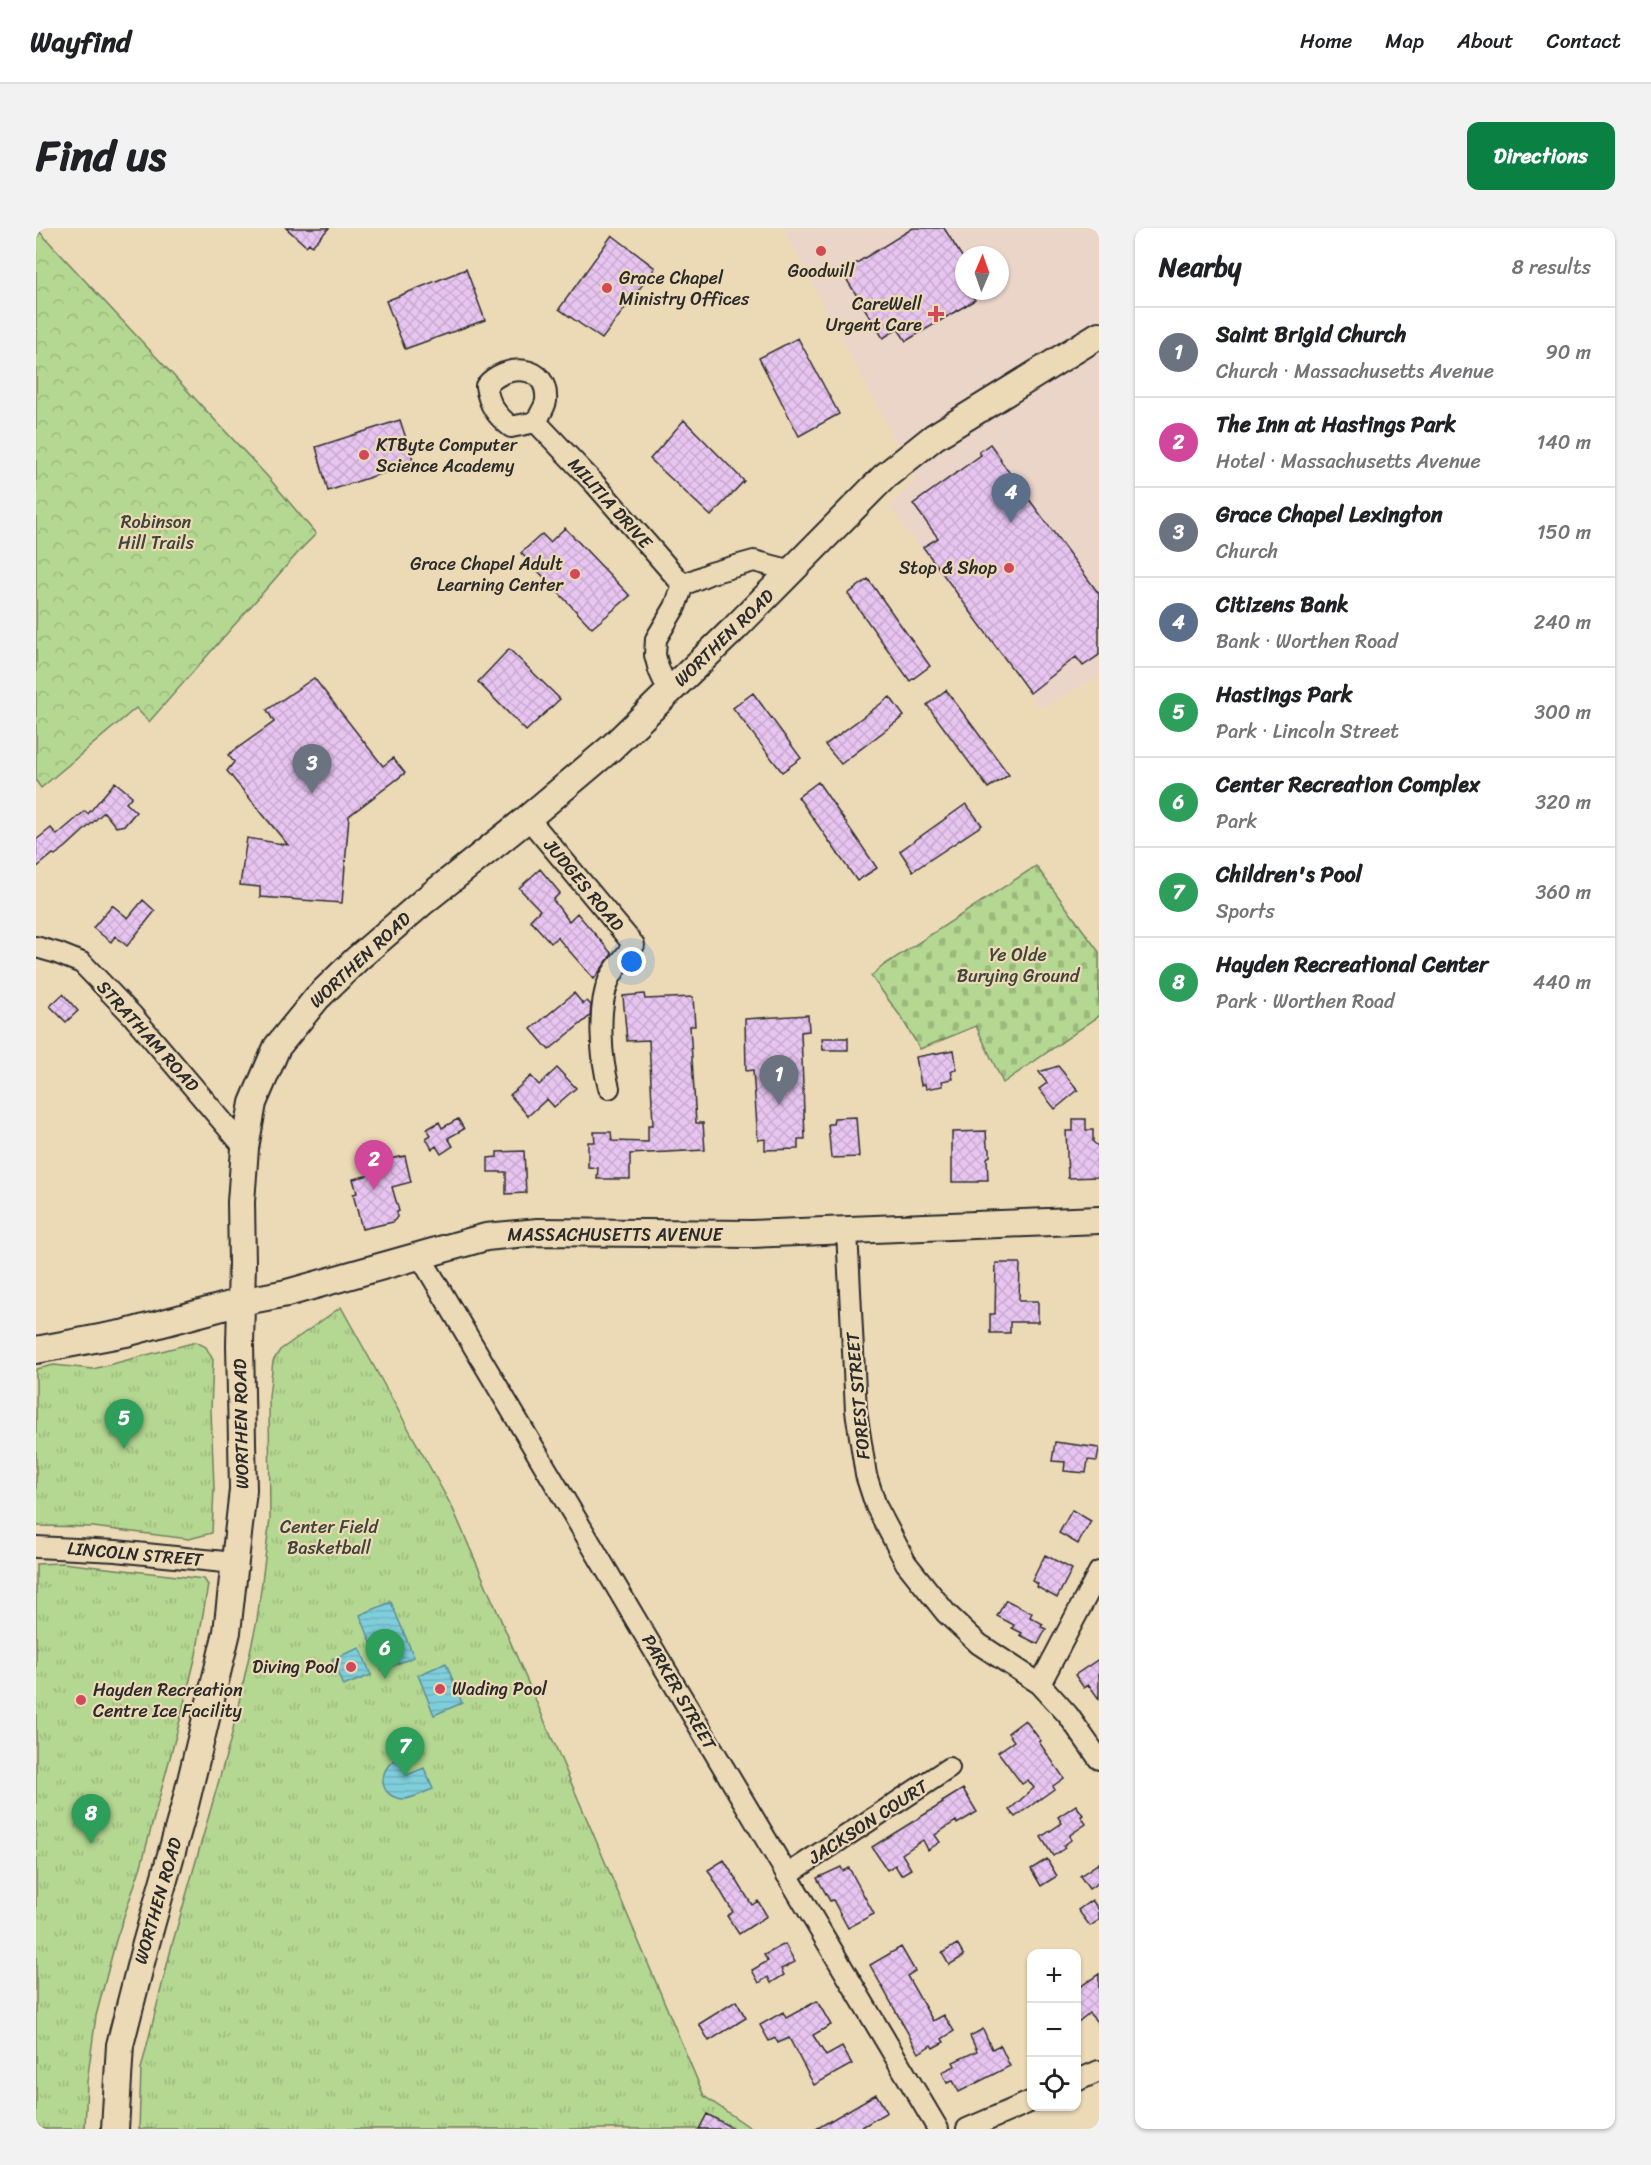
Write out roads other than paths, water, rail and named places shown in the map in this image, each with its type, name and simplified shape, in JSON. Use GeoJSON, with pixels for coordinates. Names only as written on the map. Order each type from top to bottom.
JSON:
{"type":"FeatureCollection","features":[{"type":"Feature","properties":{"kind":"main road","name":"WORTHEN ROAD"},"geometry":{"type":"LineString","coordinates":[[114,2129],[120,2045],[144,1947],[185,1805],[227,1632],[243,1490],[240,1404],[241,1202],[245,1148],[253,1103],[278,1047],[316,998],[424,901],[611,748],[792,571],[864,496],[916,450],[1099,335]]}},
{"type":"Feature","properties":{"kind":"main road","name":"MASSACHUSETTS AVENUE"},"geometry":{"type":"LineString","coordinates":[[36,1350],[126,1332],[241,1302],[287,1293],[486,1237],[538,1232],[741,1234],[1099,1220]]}},
{"type":"Feature","properties":{"kind":"street","name":"MILITIA DRIVE"},"geometry":{"type":"LineString","coordinates":[[536,422],[595,484],[683,585]]}},
{"type":"Feature","properties":{"kind":"street"},"geometry":{"type":"LineString","coordinates":[[669,692],[655,655],[656,639],[675,607],[683,585],[711,573],[754,561],[792,571]]}},
{"type":"Feature","properties":{"kind":"street","name":"JUDGES ROAD"},"geometry":{"type":"LineString","coordinates":[[528,818],[634,945],[609,980],[602,1012],[603,1068],[609,1088]]}},
{"type":"Feature","properties":{"kind":"street","name":"STRATHAM ROAD"},"geometry":{"type":"LineString","coordinates":[[36,947],[82,963],[132,1015],[245,1148]]}},
{"type":"Feature","properties":{"kind":"street","name":"FOREST STREET"},"geometry":{"type":"LineString","coordinates":[[847,1231],[856,1411],[866,1474],[876,1506],[906,1563],[946,1613],[979,1644],[1040,1684],[1068,1715],[1099,1759]]}},
{"type":"Feature","properties":{"kind":"street","name":"PARKER STREET"},"geometry":{"type":"LineString","coordinates":[[420,1256],[938,2129]]}},
{"type":"Feature","properties":{"kind":"street","name":"LINCOLN STREET"},"geometry":{"type":"LineString","coordinates":[[36,1547],[116,1551],[234,1563]]}},
{"type":"Feature","properties":{"kind":"street"},"geometry":{"type":"LineString","coordinates":[[1040,1684],[1099,1572]]}},
{"type":"Feature","properties":{"kind":"street","name":"JACKSON COURT"},"geometry":{"type":"LineString","coordinates":[[787,1875],[949,1768]]}},
{"type":"Feature","properties":{"kind":"street"},"geometry":{"type":"LineString","coordinates":[[1081,2079],[1099,2071]]}},
{"type":"Feature","properties":{"kind":"street"},"geometry":{"type":"LineString","coordinates":[[968,2129],[1027,2103]]}},
{"type":"Feature","properties":{"kind":"water"},"geometry":{"type":"Polygon","coordinates":[[[391,1602],[414,1657],[382,1670],[360,1615],[391,1602]]]}},
{"type":"Feature","properties":{"kind":"water","name":"Diving Pool"},"geometry":{"type":"Polygon","coordinates":[[[360,1648],[371,1675],[343,1686],[332,1659],[360,1648]]]}},
{"type":"Feature","properties":{"kind":"water","name":"Wading Pool"},"geometry":{"type":"Polygon","coordinates":[[[446,1663],[462,1703],[434,1715],[418,1675],[446,1663]]]}},
{"type":"Feature","properties":{"kind":"water"},"geometry":{"type":"Polygon","coordinates":[[[400,1757],[407,1775],[424,1768],[433,1789],[405,1799],[389,1794],[383,1782],[384,1775],[392,1762],[400,1757]]]}},
{"type":"Feature","properties":{"kind":"place","name":"Goodwill"},"geometry":{"type":"Point","coordinates":[821,251]}},
{"type":"Feature","properties":{"kind":"place","name":"Grace Chapel Ministry Offices"},"geometry":{"type":"Point","coordinates":[607,288]}},
{"type":"Feature","properties":{"kind":"place","name":"CareWell Urgent Care"},"geometry":{"type":"Point","coordinates":[936,314]}},
{"type":"Feature","properties":{"kind":"place","name":"KTByte Computer Science Academy"},"geometry":{"type":"Point","coordinates":[364,455]}},
{"type":"Feature","properties":{"kind":"place","name":"Citizens Bank"},"geometry":{"type":"Point","coordinates":[1011,523]}},
{"type":"Feature","properties":{"kind":"place","name":"Stop & Shop"},"geometry":{"type":"Point","coordinates":[1009,568]}},
{"type":"Feature","properties":{"kind":"place","name":"Grace Chapel Adult Learning Center"},"geometry":{"type":"Point","coordinates":[575,574]}},
{"type":"Feature","properties":{"kind":"place","name":"Grace Chapel Lexington"},"geometry":{"type":"Point","coordinates":[312,794]}},
{"type":"Feature","properties":{"kind":"place","name":"Saint Brigid Church"},"geometry":{"type":"Point","coordinates":[779,1105]}},
{"type":"Feature","properties":{"kind":"place","name":"The Inn at Hastings Park"},"geometry":{"type":"Point","coordinates":[374,1190]}},
{"type":"Feature","properties":{"kind":"place","name":"Hastings Park"},"geometry":{"type":"Point","coordinates":[124,1449]}},
{"type":"Feature","properties":{"kind":"place","name":"Diving Pool"},"geometry":{"type":"Point","coordinates":[351,1667]}},
{"type":"Feature","properties":{"kind":"place","name":"Center Recreation Complex"},"geometry":{"type":"Point","coordinates":[385,1679]}},
{"type":"Feature","properties":{"kind":"place","name":"Wading Pool"},"geometry":{"type":"Point","coordinates":[440,1689]}},
{"type":"Feature","properties":{"kind":"place","name":"Hayden Recreation Centre Ice Facility"},"geometry":{"type":"Point","coordinates":[81,1700]}},
{"type":"Feature","properties":{"kind":"place","name":"Children's Pool"},"geometry":{"type":"Point","coordinates":[405,1777]}},
{"type":"Feature","properties":{"kind":"place","name":"Hayden Recreational Center"},"geometry":{"type":"Point","coordinates":[91,1844]}},
{"type":"Feature","properties":{"kind":"park label","name":"Robinson Hill Trails"},"geometry":{"type":"Point","coordinates":[156,532]}},
{"type":"Feature","properties":{"kind":"park label","name":"Ye Olde Burying Ground"},"geometry":{"type":"Point","coordinates":[1018,965]}},
{"type":"Feature","properties":{"kind":"park label","name":"Center Field Basketball"},"geometry":{"type":"Point","coordinates":[329,1537]}}]}
